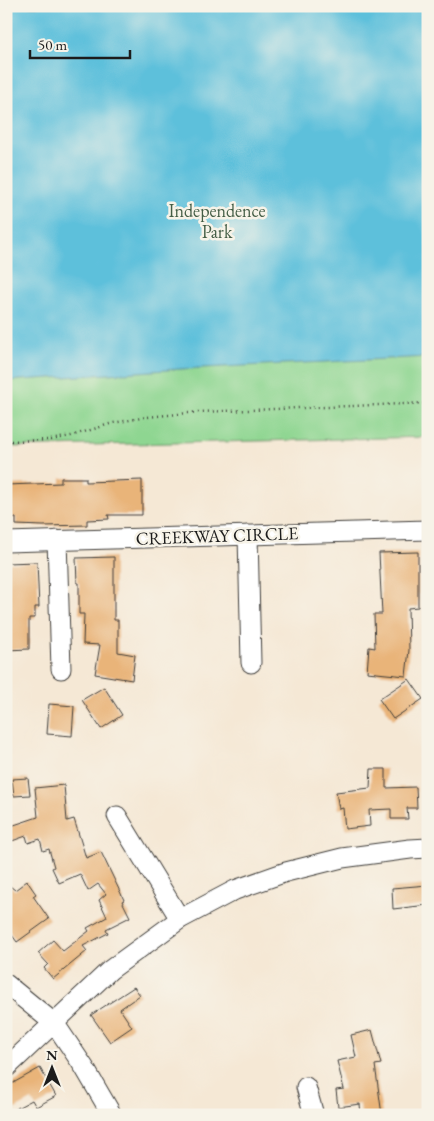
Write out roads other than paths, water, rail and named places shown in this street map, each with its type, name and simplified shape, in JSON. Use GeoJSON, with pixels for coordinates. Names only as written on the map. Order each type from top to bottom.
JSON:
{"type":"FeatureCollection","features":[{"type":"Feature","properties":{"kind":"street","name":"CREEKWAY CIRCLE"},"geometry":{"type":"LineString","coordinates":[[6,542],[428,530]]}},
{"type":"Feature","properties":{"kind":"street"},"geometry":{"type":"LineString","coordinates":[[248,535],[251,663]]}},
{"type":"Feature","properties":{"kind":"street"},"geometry":{"type":"LineString","coordinates":[[57,540],[61,669]]}},
{"type":"Feature","properties":{"kind":"street"},"geometry":{"type":"LineString","coordinates":[[118,816],[180,920]]}},
{"type":"Feature","properties":{"kind":"street"},"geometry":{"type":"LineString","coordinates":[[6,1068],[55,1024],[110,970],[180,920],[235,890],[286,872],[342,858],[428,848]]}},
{"type":"Feature","properties":{"kind":"street"},"geometry":{"type":"LineString","coordinates":[[6,984],[55,1024],[84,1067],[112,1115]]}},
{"type":"Feature","properties":{"kind":"street"},"geometry":{"type":"LineString","coordinates":[[306,1087],[314,1115]]}},
{"type":"Feature","properties":{"kind":"water","name":"Independence Park"},"geometry":{"type":"Polygon","coordinates":[[[6,6],[428,6],[428,357],[181,369],[6,381],[6,6]]]}}]}
